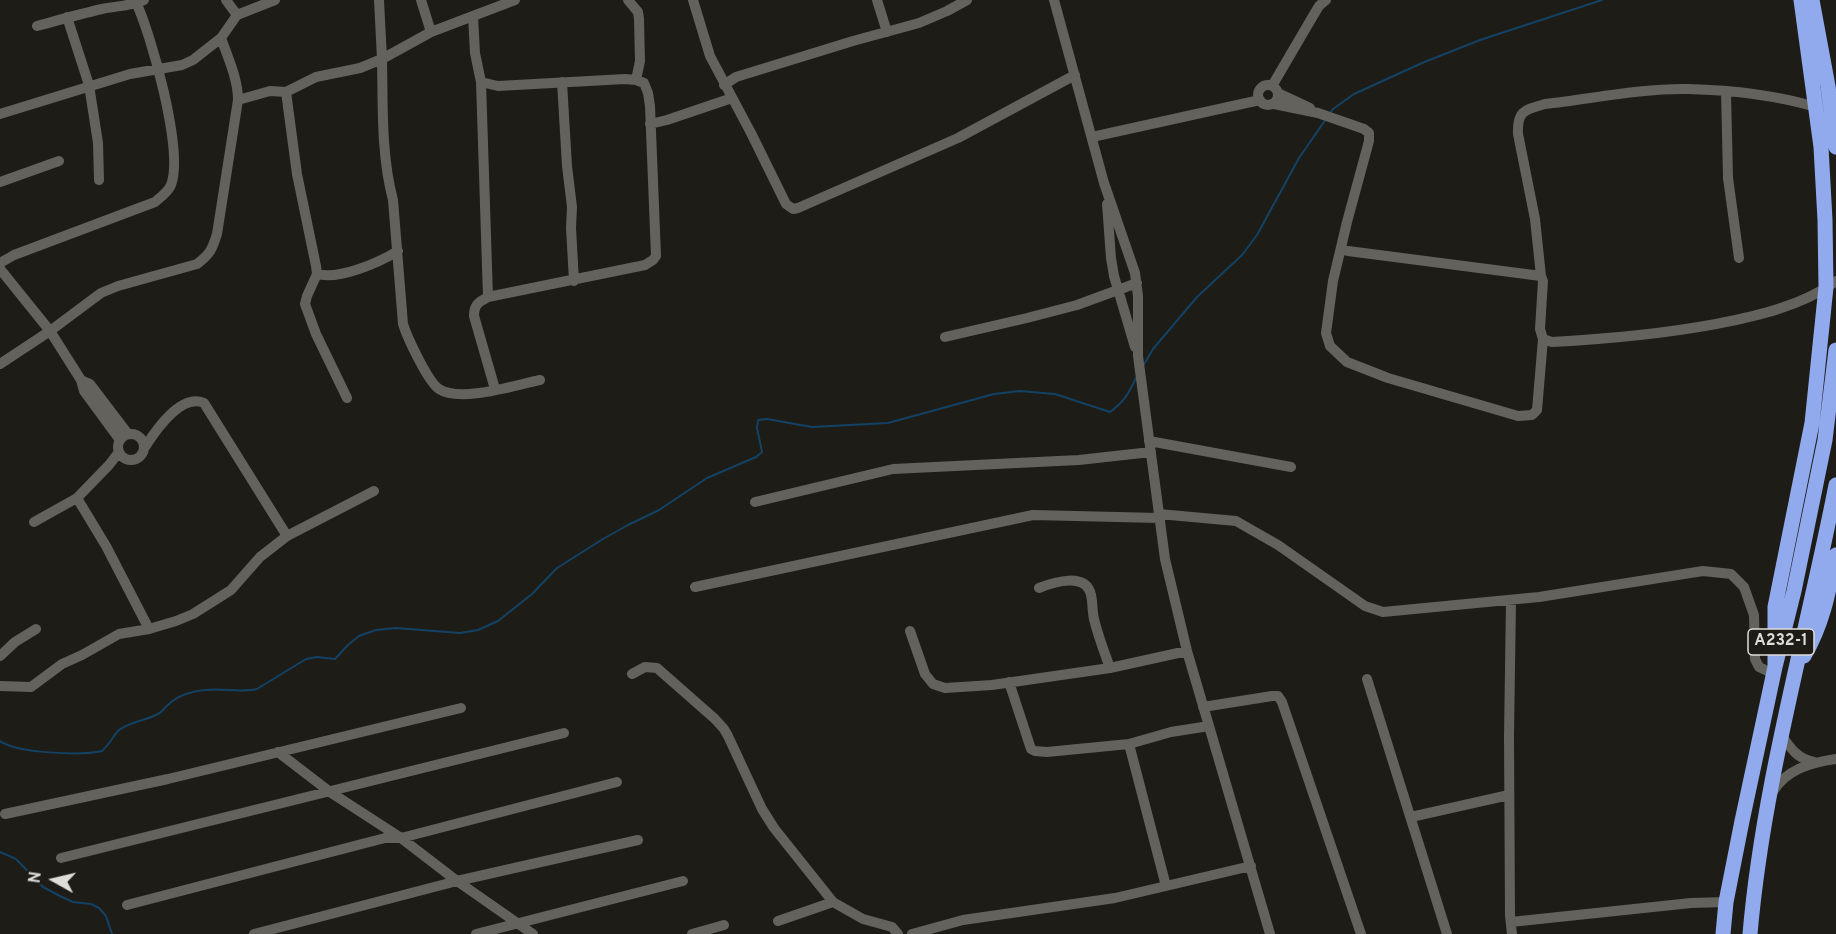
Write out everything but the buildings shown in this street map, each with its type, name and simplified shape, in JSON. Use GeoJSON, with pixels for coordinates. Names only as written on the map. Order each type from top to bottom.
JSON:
{"type":"FeatureCollection","features":[{"type":"Feature","properties":{"kind":"highway"},"geometry":{"type":"LineString","coordinates":[[1774,670],[1775,607],[1812,423],[1833,285],[1825,220],[1821,147],[1801,0]]}},
{"type":"Feature","properties":{"kind":"highway"},"geometry":{"type":"LineString","coordinates":[[1812,0],[1828,86],[1836,147]]}},
{"type":"Feature","properties":{"kind":"highway","name":"A232-1"},"geometry":{"type":"LineString","coordinates":[[1723,934],[1726,902],[1825,440],[1836,350]]}},
{"type":"Feature","properties":{"kind":"highway","name":"A232-1"},"geometry":{"type":"LineString","coordinates":[[1750,934],[1770,796],[1836,485]]}},
{"type":"Feature","properties":{"kind":"highway"},"geometry":{"type":"LineString","coordinates":[[1797,669],[1815,638],[1825,608],[1836,555]]}},
{"type":"Feature","properties":{"kind":"street"},"geometry":{"type":"LineString","coordinates":[[226,0],[237,15]]}},
{"type":"Feature","properties":{"kind":"street"},"geometry":{"type":"LineString","coordinates":[[0,114],[143,71],[183,65],[194,60],[221,38],[237,15],[275,0]]}},
{"type":"Feature","properties":{"kind":"street"},"geometry":{"type":"LineString","coordinates":[[378,0],[388,182],[393,200],[402,324],[438,389],[453,395],[466,395],[540,380]]}},
{"type":"Feature","properties":{"kind":"street"},"geometry":{"type":"LineString","coordinates":[[421,0],[431,32]]}},
{"type":"Feature","properties":{"kind":"street"},"geometry":{"type":"LineString","coordinates":[[238,100],[270,91],[285,92],[316,77],[360,68],[382,59],[431,32],[515,0]]}},
{"type":"Feature","properties":{"kind":"street"},"geometry":{"type":"LineString","coordinates":[[628,0],[638,12],[639,19],[640,61],[636,80]]}},
{"type":"Feature","properties":{"kind":"street"},"geometry":{"type":"LineString","coordinates":[[693,0],[710,56],[786,204],[793,209],[958,138],[1075,75]]}},
{"type":"Feature","properties":{"kind":"street"},"geometry":{"type":"LineString","coordinates":[[877,0],[887,32]]}},
{"type":"Feature","properties":{"kind":"street"},"geometry":{"type":"LineString","coordinates":[[724,85],[736,77],[919,23],[966,0]]}},
{"type":"Feature","properties":{"kind":"street"},"geometry":{"type":"LineString","coordinates":[[1054,0],[1104,183],[1132,261],[1137,283],[1140,378],[1166,559],[1187,651],[1269,934]]}},
{"type":"Feature","properties":{"kind":"street"},"geometry":{"type":"LineString","coordinates":[[1274,104],[1278,99],[1275,89],[1313,16],[1326,0]]}},
{"type":"Feature","properties":{"kind":"street"},"geometry":{"type":"LineString","coordinates":[[0,263],[14,255],[156,202],[171,185],[174,146],[158,69],[139,1],[37,26]]}},
{"type":"Feature","properties":{"kind":"street"},"geometry":{"type":"LineString","coordinates":[[473,16],[475,53],[481,82],[488,297]]}},
{"type":"Feature","properties":{"kind":"street"},"geometry":{"type":"LineString","coordinates":[[67,17],[89,86],[98,143],[99,180]]}},
{"type":"Feature","properties":{"kind":"street"},"geometry":{"type":"LineString","coordinates":[[0,364],[101,293],[197,264],[208,256],[217,234],[238,100],[235,78],[221,38]]}},
{"type":"Feature","properties":{"kind":"street"},"geometry":{"type":"LineString","coordinates":[[481,82],[498,86],[636,80],[644,83],[648,93],[650,124],[656,256],[645,265],[488,297],[476,304],[474,316],[495,389]]}},
{"type":"Feature","properties":{"kind":"street"},"geometry":{"type":"LineString","coordinates":[[562,82],[572,207],[570,228],[574,281]]}},
{"type":"Feature","properties":{"kind":"street"},"geometry":{"type":"LineString","coordinates":[[1318,113],[1266,85],[1258,94],[1264,104],[1318,113],[1364,129],[1369,133],[1369,141],[1333,281],[1326,333],[1330,346],[1347,362],[1388,378],[1518,416],[1528,415],[1537,410],[1540,353],[1543,339],[1540,330],[1543,285],[1534,219],[1518,134],[1521,114],[1527,109],[1545,104],[1687,89],[1755,95],[1816,107]]}},
{"type":"Feature","properties":{"kind":"street"},"geometry":{"type":"LineString","coordinates":[[285,92],[297,174],[317,274],[306,296],[305,304],[316,334],[347,398]]}},
{"type":"Feature","properties":{"kind":"street"},"geometry":{"type":"LineString","coordinates":[[1726,92],[1728,178],[1739,258]]}},
{"type":"Feature","properties":{"kind":"street"},"geometry":{"type":"LineString","coordinates":[[650,124],[732,98]]}},
{"type":"Feature","properties":{"kind":"street"},"geometry":{"type":"LineString","coordinates":[[1092,137],[1260,100]]}},
{"type":"Feature","properties":{"kind":"street"},"geometry":{"type":"LineString","coordinates":[[0,182],[59,161]]}},
{"type":"Feature","properties":{"kind":"street"},"geometry":{"type":"LineString","coordinates":[[1104,183],[1110,258],[1117,290],[1138,356]]}},
{"type":"Feature","properties":{"kind":"street"},"geometry":{"type":"LineString","coordinates":[[1341,249],[1540,276]]}},
{"type":"Feature","properties":{"kind":"street"},"geometry":{"type":"LineString","coordinates":[[317,274],[332,276],[378,263],[398,251]]}},
{"type":"Feature","properties":{"kind":"street"},"geometry":{"type":"LineString","coordinates":[[0,269],[50,331],[81,380],[84,392],[126,436]]}},
{"type":"Feature","properties":{"kind":"street"},"geometry":{"type":"LineString","coordinates":[[945,337],[1077,305],[1137,283]]}},
{"type":"Feature","properties":{"kind":"street"},"geometry":{"type":"LineString","coordinates":[[1543,339],[1551,342],[1646,334],[1749,318],[1791,304],[1833,285]]}},
{"type":"Feature","properties":{"kind":"street"},"geometry":{"type":"LineString","coordinates":[[109,465],[140,458],[159,426],[181,406],[194,400],[204,403],[287,536]]}},
{"type":"Feature","properties":{"kind":"street"},"geometry":{"type":"LineString","coordinates":[[34,522],[77,498],[109,465],[119,452],[118,448],[126,436],[159,426]]}},
{"type":"Feature","properties":{"kind":"street"},"geometry":{"type":"LineString","coordinates":[[126,436],[136,434],[142,439],[145,447]]}},
{"type":"Feature","properties":{"kind":"street"},"geometry":{"type":"LineString","coordinates":[[755,502],[892,469],[1080,460],[1150,447],[1291,467]]}},
{"type":"Feature","properties":{"kind":"street"},"geometry":{"type":"LineString","coordinates":[[119,452],[128,460]]}},
{"type":"Feature","properties":{"kind":"street"},"geometry":{"type":"LineString","coordinates":[[0,686],[31,687],[62,664],[118,634],[149,629],[193,614],[231,590],[260,557],[287,536],[374,491]]}},
{"type":"Feature","properties":{"kind":"street"},"geometry":{"type":"LineString","coordinates":[[77,498],[106,546],[149,629]]}},
{"type":"Feature","properties":{"kind":"street"},"geometry":{"type":"LineString","coordinates":[[695,587],[1032,515],[1159,516],[1236,521],[1278,545],[1365,606],[1383,612],[1539,597],[1703,571],[1731,574],[1744,587],[1754,615],[1755,659],[1759,667],[1774,670]]}},
{"type":"Feature","properties":{"kind":"street"},"geometry":{"type":"LineString","coordinates":[[1039,588],[1053,582],[1077,581],[1086,584],[1091,593],[1096,626],[1110,668]]}},
{"type":"Feature","properties":{"kind":"street"},"geometry":{"type":"LineString","coordinates":[[1511,600],[1509,795],[1512,928],[1691,903],[1726,902]]}},
{"type":"Feature","properties":{"kind":"street"},"geometry":{"type":"LineString","coordinates":[[0,656],[15,642],[36,629]]}},
{"type":"Feature","properties":{"kind":"street"},"geometry":{"type":"LineString","coordinates":[[910,631],[925,674],[933,684],[945,688],[992,685],[1110,668],[1187,651]]}},
{"type":"Feature","properties":{"kind":"street"},"geometry":{"type":"LineString","coordinates":[[632,674],[645,668],[657,668],[724,729],[762,809],[774,828],[833,902],[863,919],[892,927],[898,934]]}},
{"type":"Feature","properties":{"kind":"street"},"geometry":{"type":"LineString","coordinates":[[1367,679],[1447,934]]}},
{"type":"Feature","properties":{"kind":"street"},"geometry":{"type":"LineString","coordinates":[[1009,682],[1031,749],[1035,751],[1047,752],[1130,744],[1171,732],[1209,726]]}},
{"type":"Feature","properties":{"kind":"street"},"geometry":{"type":"LineString","coordinates":[[1203,707],[1278,696],[1282,702],[1361,934]]}},
{"type":"Feature","properties":{"kind":"street"},"geometry":{"type":"LineString","coordinates":[[5,814],[461,708]]}},
{"type":"Feature","properties":{"kind":"street"},"geometry":{"type":"LineString","coordinates":[[61,858],[564,733]]}},
{"type":"Feature","properties":{"kind":"street"},"geometry":{"type":"LineString","coordinates":[[1782,736],[1793,752],[1806,761],[1814,762]]}},
{"type":"Feature","properties":{"kind":"street"},"geometry":{"type":"LineString","coordinates":[[1130,744],[1166,886]]}},
{"type":"Feature","properties":{"kind":"street"},"geometry":{"type":"LineString","coordinates":[[278,752],[330,792],[401,838],[457,881],[533,934]]}},
{"type":"Feature","properties":{"kind":"street"},"geometry":{"type":"LineString","coordinates":[[1770,796],[1785,776],[1802,766],[1836,759]]}},
{"type":"Feature","properties":{"kind":"street"},"geometry":{"type":"LineString","coordinates":[[127,904],[385,838],[401,838],[617,782]]}},
{"type":"Feature","properties":{"kind":"street"},"geometry":{"type":"LineString","coordinates":[[1411,817],[1509,795]]}},
{"type":"Feature","properties":{"kind":"street"},"geometry":{"type":"LineString","coordinates":[[254,934],[457,881],[638,840]]}},
{"type":"Feature","properties":{"kind":"street"},"geometry":{"type":"LineString","coordinates":[[912,934],[963,920],[1115,898],[1251,866]]}},
{"type":"Feature","properties":{"kind":"street"},"geometry":{"type":"LineString","coordinates":[[476,934],[683,881]]}},
{"type":"Feature","properties":{"kind":"street"},"geometry":{"type":"LineString","coordinates":[[778,921],[833,902]]}},
{"type":"Feature","properties":{"kind":"street"},"geometry":{"type":"LineString","coordinates":[[692,934],[724,925]]}},
{"type":"Feature","properties":{"kind":"waterway"},"geometry":{"type":"LineString","coordinates":[[1329,114],[1354,94],[1422,63],[1480,40],[1602,0]]}},
{"type":"Feature","properties":{"kind":"waterway"},"geometry":{"type":"LineString","coordinates":[[1143,366],[1153,349],[1197,297],[1242,255],[1257,235],[1299,158],[1326,119]]}},
{"type":"Feature","properties":{"kind":"waterway"},"geometry":{"type":"LineString","coordinates":[[0,741],[34,751],[80,753],[102,751],[119,730],[158,714],[181,696],[206,690],[257,689],[306,659],[317,657],[335,659],[359,636],[376,630],[396,628],[460,633],[478,630],[498,621],[532,594],[557,568],[603,539],[659,510],[707,478],[756,457],[762,452],[757,428],[758,420],[767,419],[812,427],[888,423],[994,394],[1020,391],[1055,394],[1110,412],[1126,397],[1136,378]]}},
{"type":"Feature","properties":{"kind":"waterway"},"geometry":{"type":"LineString","coordinates":[[0,852],[16,859],[43,887],[73,902],[91,904],[99,908],[106,916],[112,934]]}}]}
